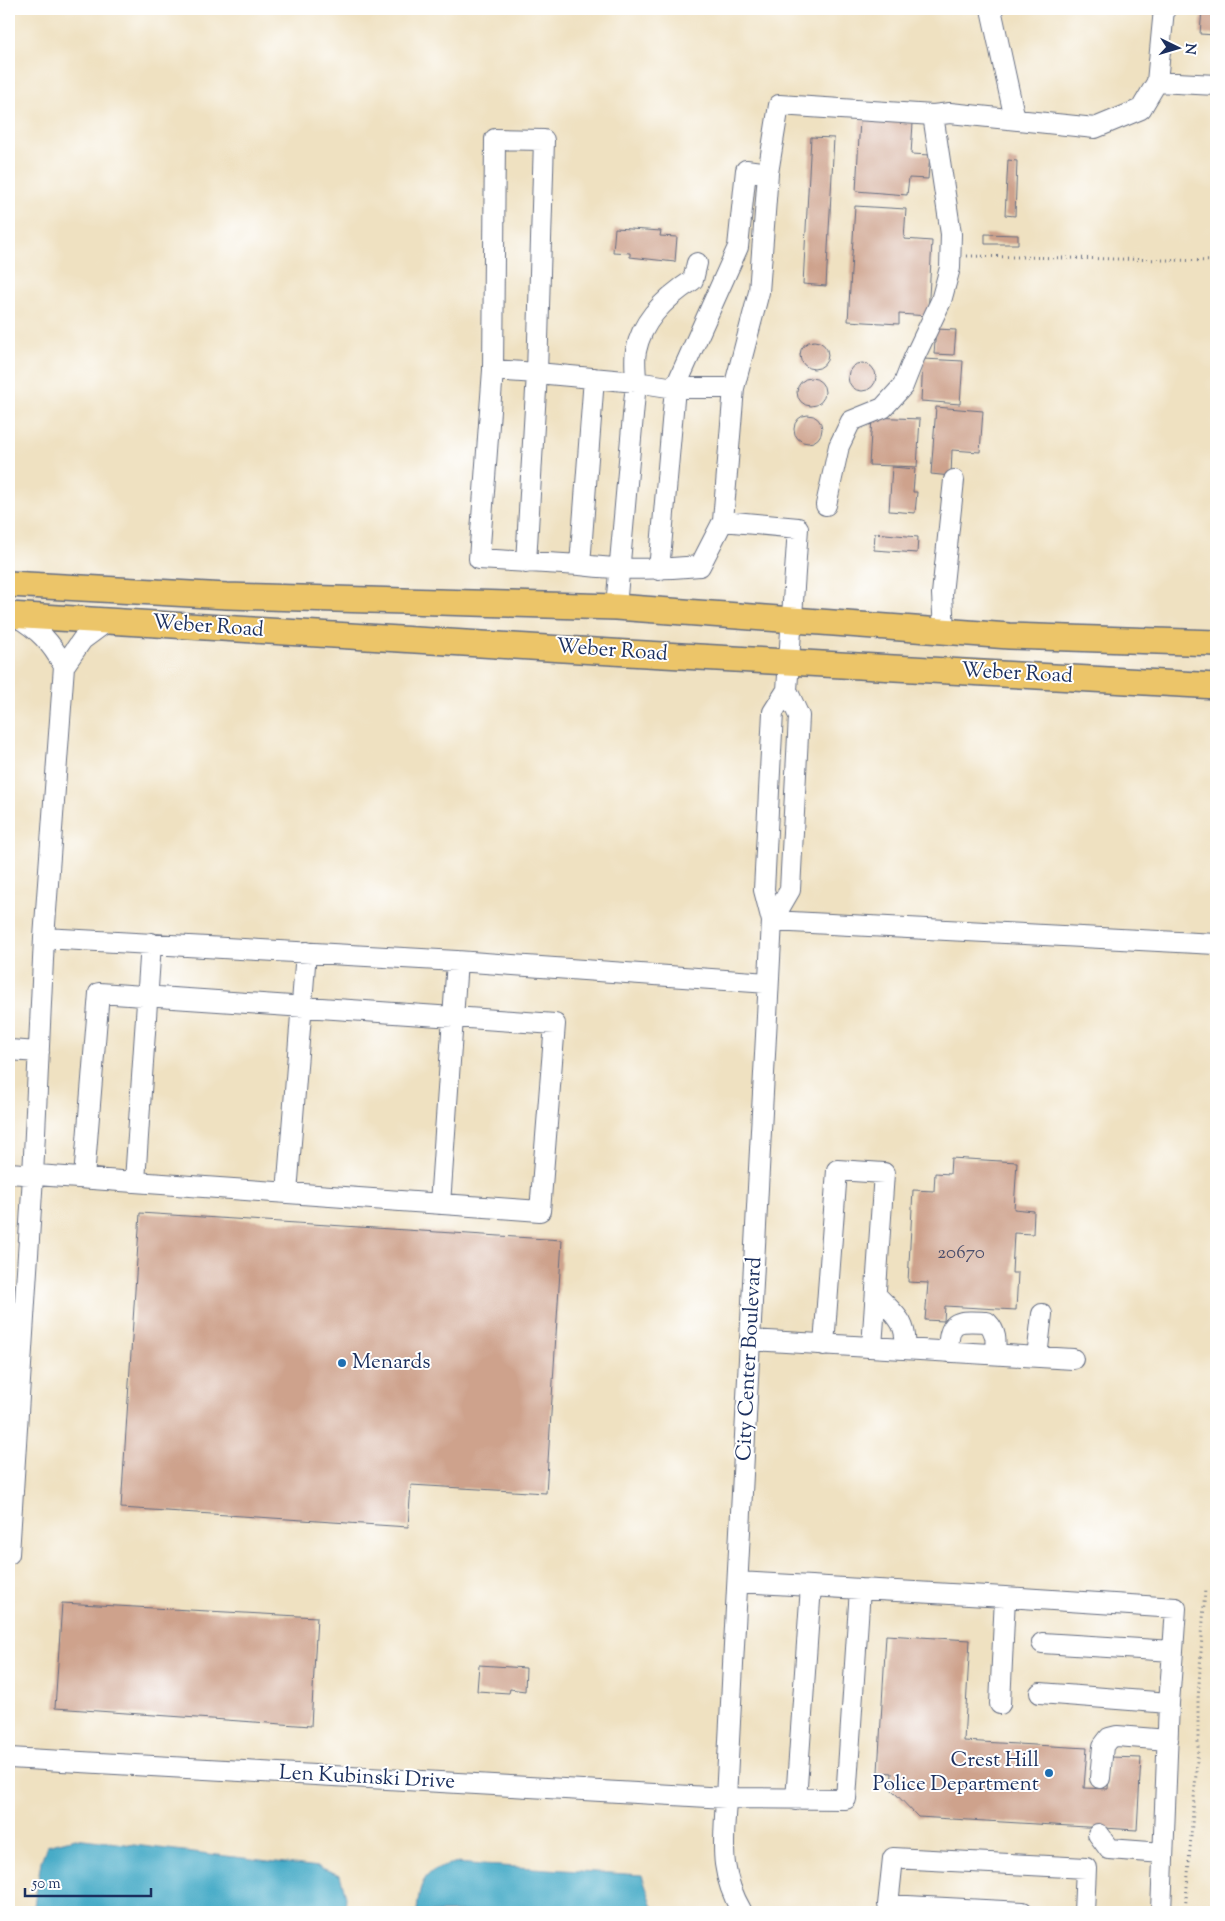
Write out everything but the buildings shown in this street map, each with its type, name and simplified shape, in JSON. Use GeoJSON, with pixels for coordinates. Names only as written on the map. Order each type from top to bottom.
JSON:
{"type":"FeatureCollection","features":[{"type":"Feature","properties":{"kind":"main road","name":"Weber Road"},"geometry":{"type":"LineString","coordinates":[[9,584],[227,596],[616,607],[944,631],[1216,643]]}},
{"type":"Feature","properties":{"kind":"main road","name":"Weber Road"},"geometry":{"type":"LineString","coordinates":[[13,615],[377,638],[1216,686]]}},
{"type":"Feature","properties":{"kind":"street"},"geometry":{"type":"LineString","coordinates":[[991,9],[1015,120]]}},
{"type":"Feature","properties":{"kind":"street"},"geometry":{"type":"LineString","coordinates":[[526,563],[538,372],[544,140],[495,139],[493,370],[479,559],[526,563],[580,564],[620,569],[658,570],[700,566],[723,521],[734,388],[759,292],[768,173],[779,105],[932,115],[950,113],[1095,128],[1141,108],[1157,82],[1164,9]]}},
{"type":"Feature","properties":{"kind":"street"},"geometry":{"type":"LineString","coordinates":[[1157,82],[1216,86]]}},
{"type":"Feature","properties":{"kind":"street"},"geometry":{"type":"LineString","coordinates":[[826,505],[839,446],[851,421],[884,408],[904,386],[914,358],[941,301],[950,268],[951,234],[932,115]]}},
{"type":"Feature","properties":{"kind":"street"},"geometry":{"type":"LineString","coordinates":[[658,570],[675,388],[738,248],[746,170],[768,173]]}},
{"type":"Feature","properties":{"kind":"street"},"geometry":{"type":"LineString","coordinates":[[616,607],[636,382],[636,350],[655,310],[676,290],[694,280],[697,263]]}},
{"type":"Feature","properties":{"kind":"street"},"geometry":{"type":"LineString","coordinates":[[493,370],[538,372],[675,388],[734,388]]}},
{"type":"Feature","properties":{"kind":"street"},"geometry":{"type":"LineString","coordinates":[[580,564],[594,378]]}},
{"type":"Feature","properties":{"kind":"street"},"geometry":{"type":"LineString","coordinates":[[944,631],[942,594],[954,480]]}},
{"type":"Feature","properties":{"kind":"street"},"geometry":{"type":"LineString","coordinates":[[723,521],[798,528],[790,619],[789,661]]}},
{"type":"Feature","properties":{"kind":"street"},"geometry":{"type":"LineString","coordinates":[[13,615],[38,630],[48,640],[64,666]]}},
{"type":"Feature","properties":{"kind":"street"},"geometry":{"type":"LineString","coordinates":[[9,1554],[17,1289],[33,1176],[44,938],[64,666],[82,640],[109,620]]}},
{"type":"Feature","properties":{"kind":"street","name":"City Center Boulevard"},"geometry":{"type":"LineString","coordinates":[[742,1912],[730,1890],[724,1862],[726,1798],[772,921],[790,890],[799,716],[787,690],[789,661]]}},
{"type":"Feature","properties":{"kind":"street"},"geometry":{"type":"LineString","coordinates":[[772,921],[1216,944]]}},
{"type":"Feature","properties":{"kind":"street"},"geometry":{"type":"LineString","coordinates":[[44,938],[457,961],[768,983]]}},
{"type":"Feature","properties":{"kind":"street"},"geometry":{"type":"LineString","coordinates":[[135,1181],[151,943]]}},
{"type":"Feature","properties":{"kind":"street"},"geometry":{"type":"LineString","coordinates":[[287,1193],[306,952]]}},
{"type":"Feature","properties":{"kind":"street"},"geometry":{"type":"LineString","coordinates":[[440,1204],[457,961]]}},
{"type":"Feature","properties":{"kind":"street"},"geometry":{"type":"LineString","coordinates":[[9,1173],[540,1211],[555,1024],[98,993],[84,1178]]}},
{"type":"Feature","properties":{"kind":"street"},"geometry":{"type":"LineString","coordinates":[[9,1050],[39,1052]]}},
{"type":"Feature","properties":{"kind":"street"},"geometry":{"type":"LineString","coordinates":[[824,1345],[837,1170],[884,1174],[872,1348]]}},
{"type":"Feature","properties":{"kind":"street"},"geometry":{"type":"LineString","coordinates":[[876,1295],[903,1322],[907,1335],[905,1349]]}},
{"type":"Feature","properties":{"kind":"street"},"geometry":{"type":"LineString","coordinates":[[1038,1357],[1042,1314]]}},
{"type":"Feature","properties":{"kind":"street"},"geometry":{"type":"LineString","coordinates":[[948,1352],[949,1334],[952,1326],[960,1322],[987,1322],[993,1328],[996,1336],[995,1354]]}},
{"type":"Feature","properties":{"kind":"street"},"geometry":{"type":"LineString","coordinates":[[751,1340],[1073,1358]]}},
{"type":"Feature","properties":{"kind":"street"},"geometry":{"type":"LineString","coordinates":[[738,1582],[1176,1608],[1169,1703],[1161,1912]]}},
{"type":"Feature","properties":{"kind":"street"},"geometry":{"type":"LineString","coordinates":[[796,1800],[811,1586]]}},
{"type":"Feature","properties":{"kind":"street","name":"Len Kubinski Drive"},"geometry":{"type":"LineString","coordinates":[[9,1758],[726,1798],[846,1799],[860,1589]]}},
{"type":"Feature","properties":{"kind":"street"},"geometry":{"type":"LineString","coordinates":[[1000,1704],[1005,1597]]}},
{"type":"Feature","properties":{"kind":"street"},"geometry":{"type":"LineString","coordinates":[[1042,1643],[1173,1652]]}},
{"type":"Feature","properties":{"kind":"street"},"geometry":{"type":"LineString","coordinates":[[1040,1693],[1169,1703]]}},
{"type":"Feature","properties":{"kind":"street"},"geometry":{"type":"LineString","coordinates":[[1100,1778],[1104,1746],[1109,1738],[1117,1736],[1168,1740]]}},
{"type":"Feature","properties":{"kind":"street"},"geometry":{"type":"LineString","coordinates":[[1098,1834],[1109,1849],[1162,1854]]}},
{"type":"Feature","properties":{"kind":"street"},"geometry":{"type":"LineString","coordinates":[[1023,1912],[888,1909],[893,1858],[1086,1868],[1084,1912]]}},
{"type":"Feature","properties":{"kind":"path"},"geometry":{"type":"LineString","coordinates":[[1211,261],[1216,165]]}},
{"type":"Feature","properties":{"kind":"path"},"geometry":{"type":"LineString","coordinates":[[950,256],[1216,261]]}},
{"type":"Feature","properties":{"kind":"path"},"geometry":{"type":"LineString","coordinates":[[1185,1912],[1198,1749],[1198,1700],[1205,1588]]}},
{"type":"Feature","properties":{"kind":"water"},"geometry":{"type":"Polygon","coordinates":[[[75,1838],[319,1867],[340,1875],[346,1896],[345,1912],[33,1912],[41,1861],[47,1845],[75,1838]]]}},
{"type":"Feature","properties":{"kind":"water"},"geometry":{"type":"Polygon","coordinates":[[[454,1863],[642,1875],[655,1912],[417,1912],[419,1893],[425,1879],[436,1869],[454,1863]]]}},
{"type":"Feature","properties":{"kind":"place","name":"Menards"},"geometry":{"type":"Point","coordinates":[342,1363]}},
{"type":"Feature","properties":{"kind":"place","name":"Crest Hill Police Department"},"geometry":{"type":"Point","coordinates":[1049,1773]}}]}
